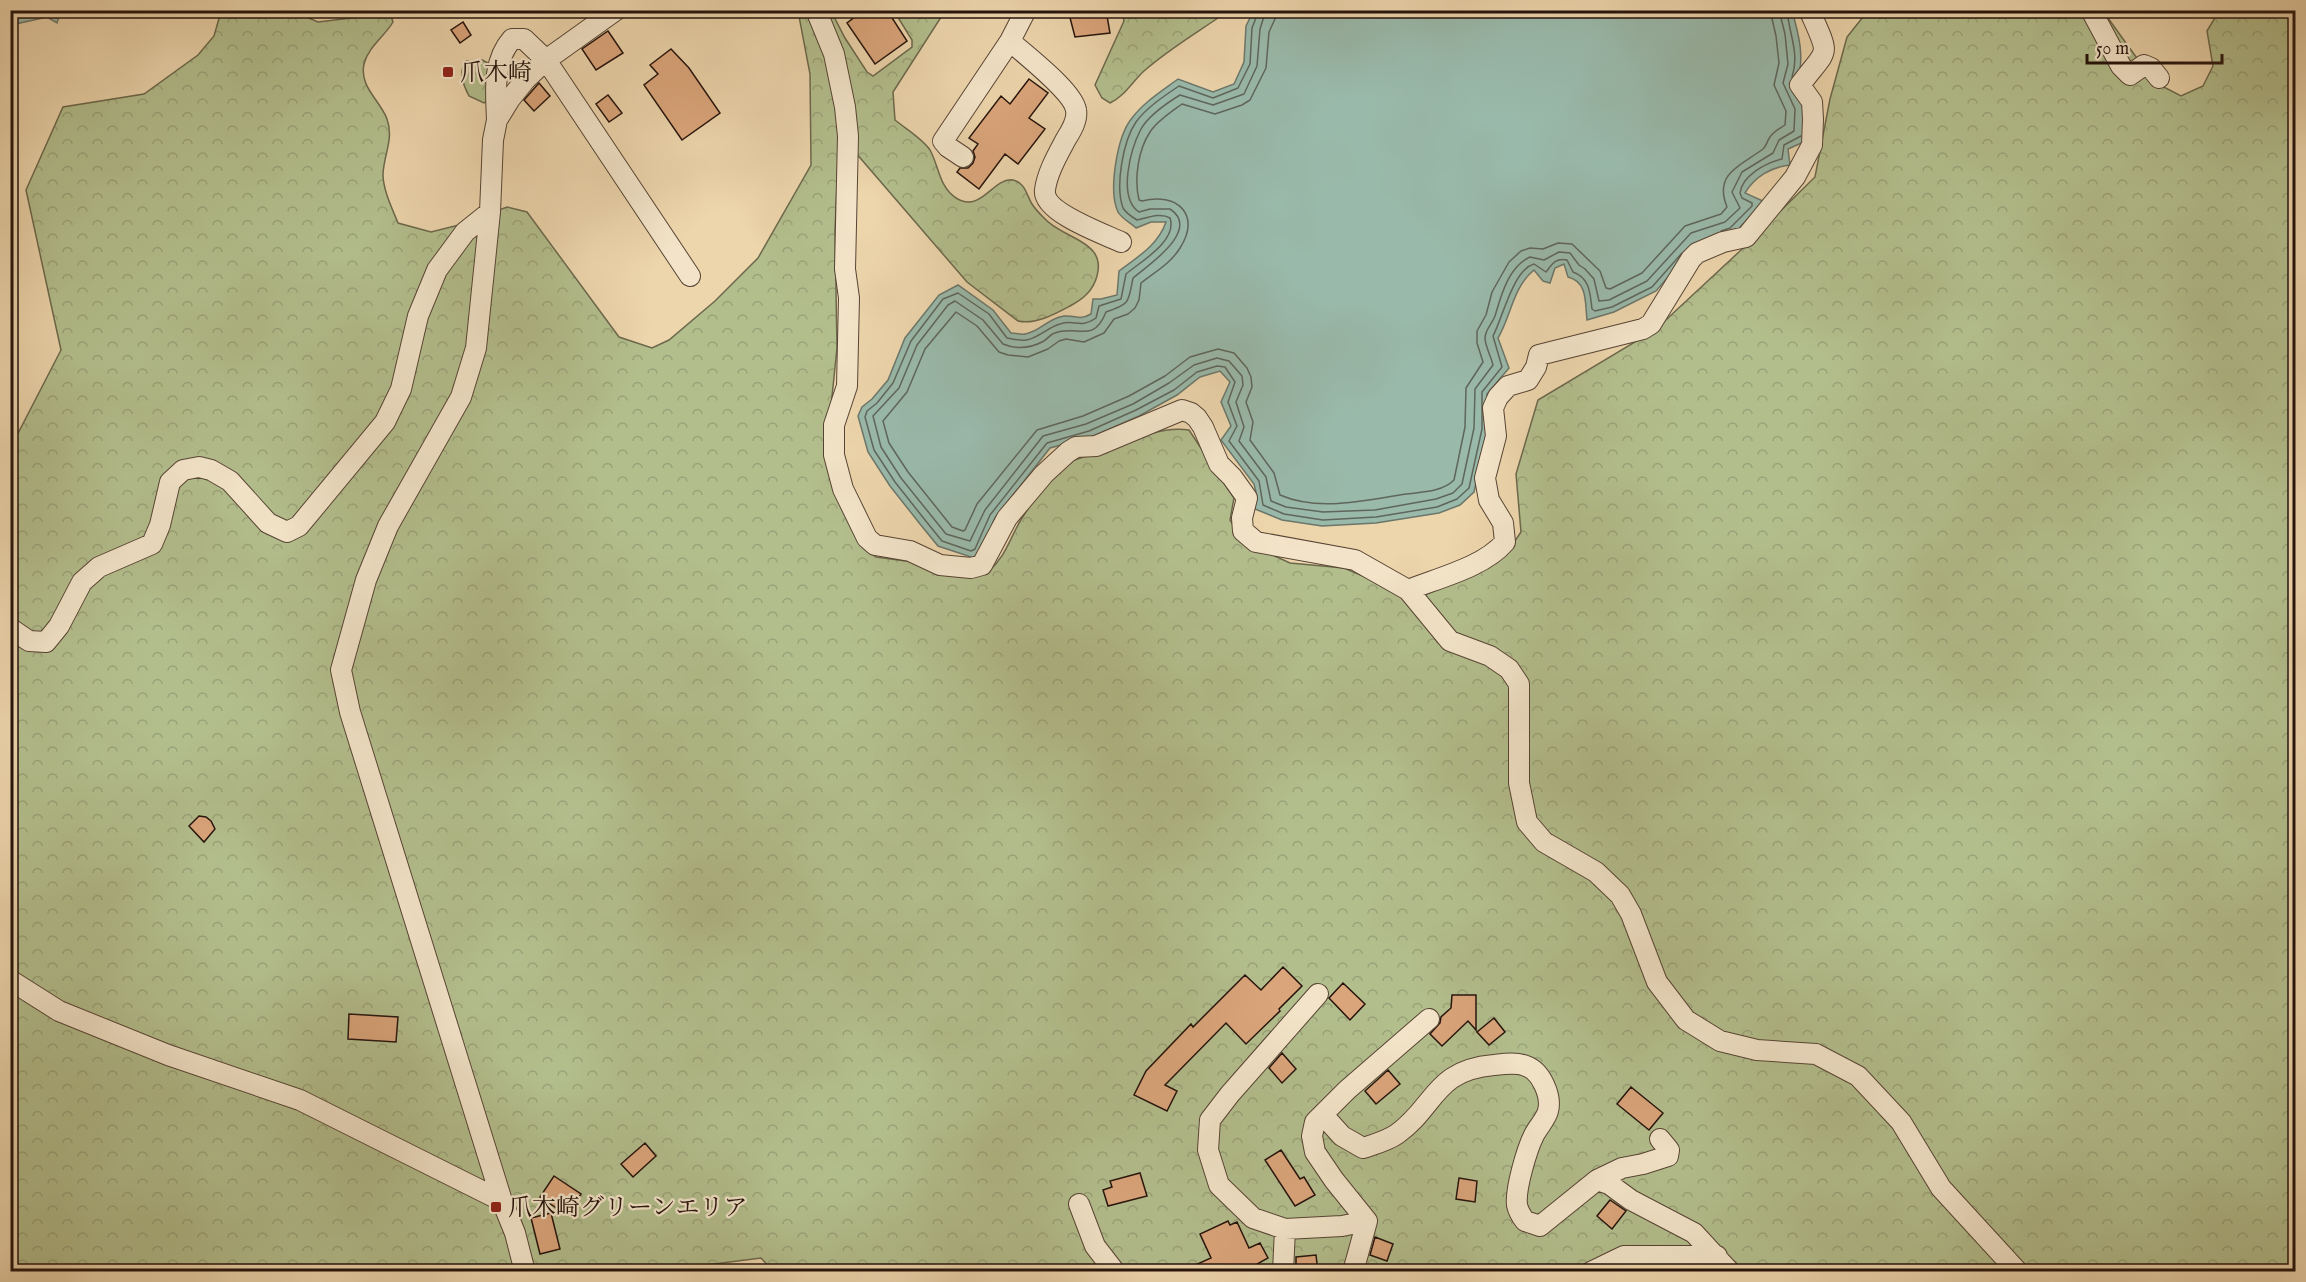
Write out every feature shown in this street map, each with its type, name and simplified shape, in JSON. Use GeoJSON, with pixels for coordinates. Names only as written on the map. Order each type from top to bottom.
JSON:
{"type":"FeatureCollection","features":[{"type":"Feature","properties":{"kind":"street"},"geometry":{"type":"LineString","coordinates":[[497,120],[515,91],[546,60],[616,10]]}},
{"type":"Feature","properties":{"kind":"street"},"geometry":{"type":"LineString","coordinates":[[816,10],[834,54],[845,107],[848,136],[845,269],[849,298],[847,386],[834,425],[834,454],[843,489],[867,538],[875,545],[910,551],[940,565],[971,568],[982,565],[1007,518],[1044,474],[1068,452],[1076,447],[1096,446],[1182,410],[1191,413],[1203,427],[1219,464],[1247,498],[1242,518],[1243,531],[1249,537],[1256,542],[1279,547],[1355,560],[1408,590],[1450,641],[1490,656],[1509,669],[1519,684],[1519,783],[1527,822],[1544,842],[1596,872],[1620,895],[1657,982],[1686,1020],[1720,1041],[1757,1050],[1816,1054],[1858,1076],[1901,1122],[1941,1188],[2018,1272]]}},
{"type":"Feature","properties":{"kind":"street"},"geometry":{"type":"LineString","coordinates":[[963,157],[943,141],[1010,41],[1026,10]]}},
{"type":"Feature","properties":{"kind":"street"},"geometry":{"type":"LineString","coordinates":[[1408,590],[1482,561],[1498,551],[1505,542],[1503,523],[1489,500],[1485,478],[1496,436],[1493,408],[1498,397],[1508,386],[1528,380],[1536,367],[1539,355],[1651,324],[1691,259],[1697,253],[1723,242],[1746,237],[1795,177],[1812,145],[1814,119],[1812,102],[1800,85],[1824,56],[1825,46],[1811,14],[1812,10]]}},
{"type":"Feature","properties":{"kind":"street"},"geometry":{"type":"LineString","coordinates":[[2091,10],[2121,66],[2130,75],[2144,66],[2151,68],[2158,78]]}},
{"type":"Feature","properties":{"kind":"street"},"geometry":{"type":"LineString","coordinates":[[525,1272],[515,1233],[502,1201],[353,723],[340,670],[366,580],[388,526],[461,397],[476,348],[490,212],[499,61],[512,39],[524,39],[546,60],[690,276]]}},
{"type":"Feature","properties":{"kind":"street"},"geometry":{"type":"LineString","coordinates":[[1010,41],[1071,97],[1076,110],[1076,119],[1056,159],[1047,184],[1046,197],[1051,205],[1065,216],[1121,242]]}},
{"type":"Feature","properties":{"kind":"street"},"geometry":{"type":"LineString","coordinates":[[10,628],[29,641],[46,642],[59,626],[82,582],[99,567],[152,544],[160,525],[170,482],[183,470],[199,467],[211,470],[230,481],[268,523],[287,532],[299,526],[385,422],[401,389],[418,316],[437,270],[465,232],[490,212]]}},
{"type":"Feature","properties":{"kind":"street"},"geometry":{"type":"LineString","coordinates":[[10,980],[59,1011],[168,1055],[300,1100],[502,1201]]}},
{"type":"Feature","properties":{"kind":"street"},"geometry":{"type":"LineString","coordinates":[[1318,994],[1210,1120],[1208,1150],[1220,1185],[1253,1218],[1285,1229],[1342,1226],[1367,1221]]}},
{"type":"Feature","properties":{"kind":"street"},"geometry":{"type":"LineString","coordinates":[[1367,1221],[1315,1152],[1312,1136],[1315,1122],[1347,1090],[1429,1018]]}},
{"type":"Feature","properties":{"kind":"street"},"geometry":{"type":"LineString","coordinates":[[1323,1114],[1342,1136],[1363,1148],[1380,1143],[1398,1133],[1437,1089],[1456,1074],[1486,1066],[1506,1064],[1526,1066],[1539,1075],[1546,1085],[1548,1111],[1523,1160],[1517,1205],[1525,1221],[1540,1226],[1597,1180],[1622,1168],[1668,1156],[1669,1150],[1660,1139]]}},
{"type":"Feature","properties":{"kind":"street"},"geometry":{"type":"LineString","coordinates":[[1597,1180],[1609,1184],[1631,1200],[1694,1233],[1730,1272]]}},
{"type":"Feature","properties":{"kind":"street"},"geometry":{"type":"LineString","coordinates":[[1079,1204],[1095,1246],[1115,1272]]}},
{"type":"Feature","properties":{"kind":"street"},"geometry":{"type":"LineString","coordinates":[[1353,1272],[1367,1221]]}},
{"type":"Feature","properties":{"kind":"street"},"geometry":{"type":"LineString","coordinates":[[1283,1272],[1285,1229]]}},
{"type":"Feature","properties":{"kind":"street"},"geometry":{"type":"LineString","coordinates":[[1591,1272],[1624,1256],[1716,1256]]}},
{"type":"Feature","properties":{"kind":"green space"},"geometry":{"type":"Polygon","coordinates":[[[1122,10],[1228,11],[1154,63],[1120,97],[1110,103],[1102,98],[1095,85],[1124,21],[1122,10]]]}},
{"type":"Feature","properties":{"kind":"green space"},"geometry":{"type":"Polygon","coordinates":[[[1926,10],[2103,11],[2154,82],[2181,96],[2203,86],[2213,66],[2207,31],[2219,11],[2295,11],[2295,1271],[774,1272],[761,1258],[651,1272],[11,1271],[10,449],[61,350],[26,190],[63,107],[144,94],[198,55],[214,36],[220,15],[218,11],[292,11],[318,22],[385,14],[391,16],[393,22],[369,52],[363,72],[364,80],[384,112],[389,126],[383,180],[398,223],[431,232],[459,225],[507,207],[527,212],[619,337],[652,348],[669,340],[715,301],[758,258],[811,165],[810,74],[798,11],[831,11],[845,38],[867,72],[873,76],[912,47],[912,40],[894,11],[945,11],[893,92],[895,120],[927,146],[946,188],[956,198],[965,202],[973,202],[1006,181],[1013,180],[1020,183],[1033,206],[1044,218],[1089,247],[1098,264],[1097,276],[1090,290],[1075,303],[1038,320],[1018,321],[967,282],[855,152],[838,158],[835,232],[837,348],[827,445],[869,552],[876,557],[988,572],[1004,553],[1037,495],[1070,462],[1150,434],[1179,429],[1189,430],[1234,498],[1230,520],[1246,543],[1290,563],[1344,568],[1417,599],[1504,557],[1521,532],[1516,474],[1538,400],[1655,330],[1815,177],[1830,99],[1847,37],[1863,17],[1880,12],[1910,17],[1926,10]]]}},
{"type":"Feature","properties":{"kind":"green space"},"geometry":{"type":"Polygon","coordinates":[[[482,60],[490,64],[490,99],[484,103],[469,96],[462,74],[466,61],[482,60]]]}},
{"type":"Feature","properties":{"kind":"water"},"geometry":{"type":"Polygon","coordinates":[[[10,11],[61,11],[57,23],[47,17],[11,25],[10,11]]]}},
{"type":"Feature","properties":{"kind":"water"},"geometry":{"type":"Polygon","coordinates":[[[1258,11],[1792,11],[1801,55],[1797,82],[1809,106],[1808,140],[1788,149],[1790,165],[1764,173],[1749,187],[1745,193],[1765,202],[1733,234],[1681,262],[1656,291],[1614,312],[1587,320],[1582,288],[1579,283],[1568,277],[1564,264],[1555,268],[1550,283],[1543,281],[1534,270],[1527,277],[1517,293],[1498,338],[1509,368],[1487,394],[1488,429],[1474,492],[1460,505],[1439,513],[1376,523],[1322,526],[1282,520],[1255,509],[1254,484],[1221,440],[1231,426],[1221,402],[1230,382],[1220,371],[1200,377],[1177,395],[1139,416],[1091,437],[1050,448],[995,518],[981,552],[974,558],[938,546],[890,486],[868,452],[858,416],[862,407],[888,380],[905,338],[939,295],[958,285],[993,310],[1011,333],[1022,334],[1035,331],[1058,317],[1087,316],[1091,314],[1093,299],[1117,295],[1119,271],[1153,244],[1166,222],[1151,222],[1136,228],[1118,212],[1115,203],[1114,178],[1118,150],[1127,126],[1142,107],[1178,79],[1213,92],[1234,84],[1244,62],[1246,26],[1252,14],[1258,11]]]}},
{"type":"Feature","properties":{"kind":"building"},"geometry":{"type":"Polygon","coordinates":[[[864,10],[887,10],[907,41],[875,64],[847,23],[864,10]]]}},
{"type":"Feature","properties":{"kind":"building"},"geometry":{"type":"Polygon","coordinates":[[[1068,10],[1106,10],[1110,33],[1075,37],[1068,10]]]}},
{"type":"Feature","properties":{"kind":"building"},"geometry":{"type":"Polygon","coordinates":[[[463,22],[471,35],[460,43],[451,30],[463,22]]]}},
{"type":"Feature","properties":{"kind":"building"},"geometry":{"type":"Polygon","coordinates":[[[608,31],[623,53],[596,70],[582,49],[608,31]]]}},
{"type":"Feature","properties":{"kind":"building"},"geometry":{"type":"Polygon","coordinates":[[[671,49],[689,68],[720,113],[682,140],[644,85],[658,74],[650,65],[671,49]]]}},
{"type":"Feature","properties":{"kind":"building"},"geometry":{"type":"Polygon","coordinates":[[[1029,79],[1048,93],[1029,118],[1045,129],[1018,164],[1005,154],[979,189],[957,172],[960,168],[968,168],[973,163],[975,157],[973,151],[978,144],[969,138],[1001,96],[1010,104],[1029,79]]]}},
{"type":"Feature","properties":{"kind":"building"},"geometry":{"type":"Polygon","coordinates":[[[539,83],[550,96],[534,111],[524,100],[539,83]]]}},
{"type":"Feature","properties":{"kind":"building"},"geometry":{"type":"Polygon","coordinates":[[[608,95],[622,113],[609,122],[596,104],[608,95]]]}},
{"type":"Feature","properties":{"kind":"building"},"geometry":{"type":"Polygon","coordinates":[[[199,816],[211,821],[215,829],[204,842],[189,826],[199,816]]]}},
{"type":"Feature","properties":{"kind":"building"},"geometry":{"type":"Polygon","coordinates":[[[1283,967],[1302,986],[1246,1044],[1226,1023],[1165,1085],[1177,1091],[1167,1111],[1134,1095],[1146,1071],[1191,1024],[1193,1027],[1245,975],[1261,990],[1283,967]]]}},
{"type":"Feature","properties":{"kind":"building"},"geometry":{"type":"Polygon","coordinates":[[[1343,983],[1365,1004],[1350,1020],[1329,998],[1343,983]]]}},
{"type":"Feature","properties":{"kind":"building"},"geometry":{"type":"Polygon","coordinates":[[[1452,995],[1476,995],[1476,1030],[1468,1021],[1442,1046],[1430,1034],[1440,1023],[1441,1017],[1451,1008],[1452,995]]]}},
{"type":"Feature","properties":{"kind":"building"},"geometry":{"type":"Polygon","coordinates":[[[349,1014],[398,1017],[396,1042],[348,1039],[349,1014]]]}},
{"type":"Feature","properties":{"kind":"building"},"geometry":{"type":"Polygon","coordinates":[[[1494,1018],[1505,1032],[1489,1045],[1477,1032],[1494,1018]]]}},
{"type":"Feature","properties":{"kind":"building"},"geometry":{"type":"Polygon","coordinates":[[[1282,1053],[1296,1069],[1282,1083],[1269,1068],[1282,1053]]]}},
{"type":"Feature","properties":{"kind":"building"},"geometry":{"type":"Polygon","coordinates":[[[1388,1070],[1400,1084],[1376,1104],[1365,1091],[1388,1070]]]}},
{"type":"Feature","properties":{"kind":"building"},"geometry":{"type":"Polygon","coordinates":[[[1631,1087],[1663,1113],[1649,1130],[1617,1104],[1631,1087]]]}},
{"type":"Feature","properties":{"kind":"building"},"geometry":{"type":"Polygon","coordinates":[[[645,1143],[656,1156],[633,1177],[621,1164],[645,1143]]]}},
{"type":"Feature","properties":{"kind":"building"},"geometry":{"type":"Polygon","coordinates":[[[1281,1150],[1300,1179],[1304,1177],[1315,1195],[1295,1206],[1265,1160],[1281,1150]]]}},
{"type":"Feature","properties":{"kind":"building"},"geometry":{"type":"Polygon","coordinates":[[[1140,1173],[1147,1196],[1108,1206],[1103,1190],[1112,1187],[1110,1181],[1140,1173]]]}},
{"type":"Feature","properties":{"kind":"building"},"geometry":{"type":"Polygon","coordinates":[[[554,1176],[581,1194],[567,1215],[540,1197],[554,1176]]]}},
{"type":"Feature","properties":{"kind":"building"},"geometry":{"type":"Polygon","coordinates":[[[1459,1178],[1477,1181],[1475,1202],[1456,1199],[1459,1178]]]}},
{"type":"Feature","properties":{"kind":"building"},"geometry":{"type":"Polygon","coordinates":[[[1610,1200],[1626,1211],[1612,1229],[1597,1216],[1610,1200]]]}},
{"type":"Feature","properties":{"kind":"building"},"geometry":{"type":"Polygon","coordinates":[[[551,1213],[560,1249],[540,1254],[531,1218],[551,1213]]]}},
{"type":"Feature","properties":{"kind":"building"},"geometry":{"type":"Polygon","coordinates":[[[1228,1221],[1230,1225],[1237,1222],[1249,1248],[1260,1243],[1268,1258],[1257,1264],[1260,1272],[1180,1272],[1211,1258],[1200,1234],[1228,1221]]]}},
{"type":"Feature","properties":{"kind":"building"},"geometry":{"type":"Polygon","coordinates":[[[1375,1237],[1393,1244],[1387,1261],[1370,1255],[1375,1237]]]}},
{"type":"Feature","properties":{"kind":"building"},"geometry":{"type":"Polygon","coordinates":[[[1316,1255],[1318,1272],[1296,1272],[1296,1257],[1316,1255]]]}},
{"type":"Feature","properties":{"kind":"place","name":"爪木崎"},"geometry":{"type":"Point","coordinates":[448,72]}},
{"type":"Feature","properties":{"kind":"place","name":"爪木崎グリーンエリア"},"geometry":{"type":"Point","coordinates":[496,1207]}}]}
